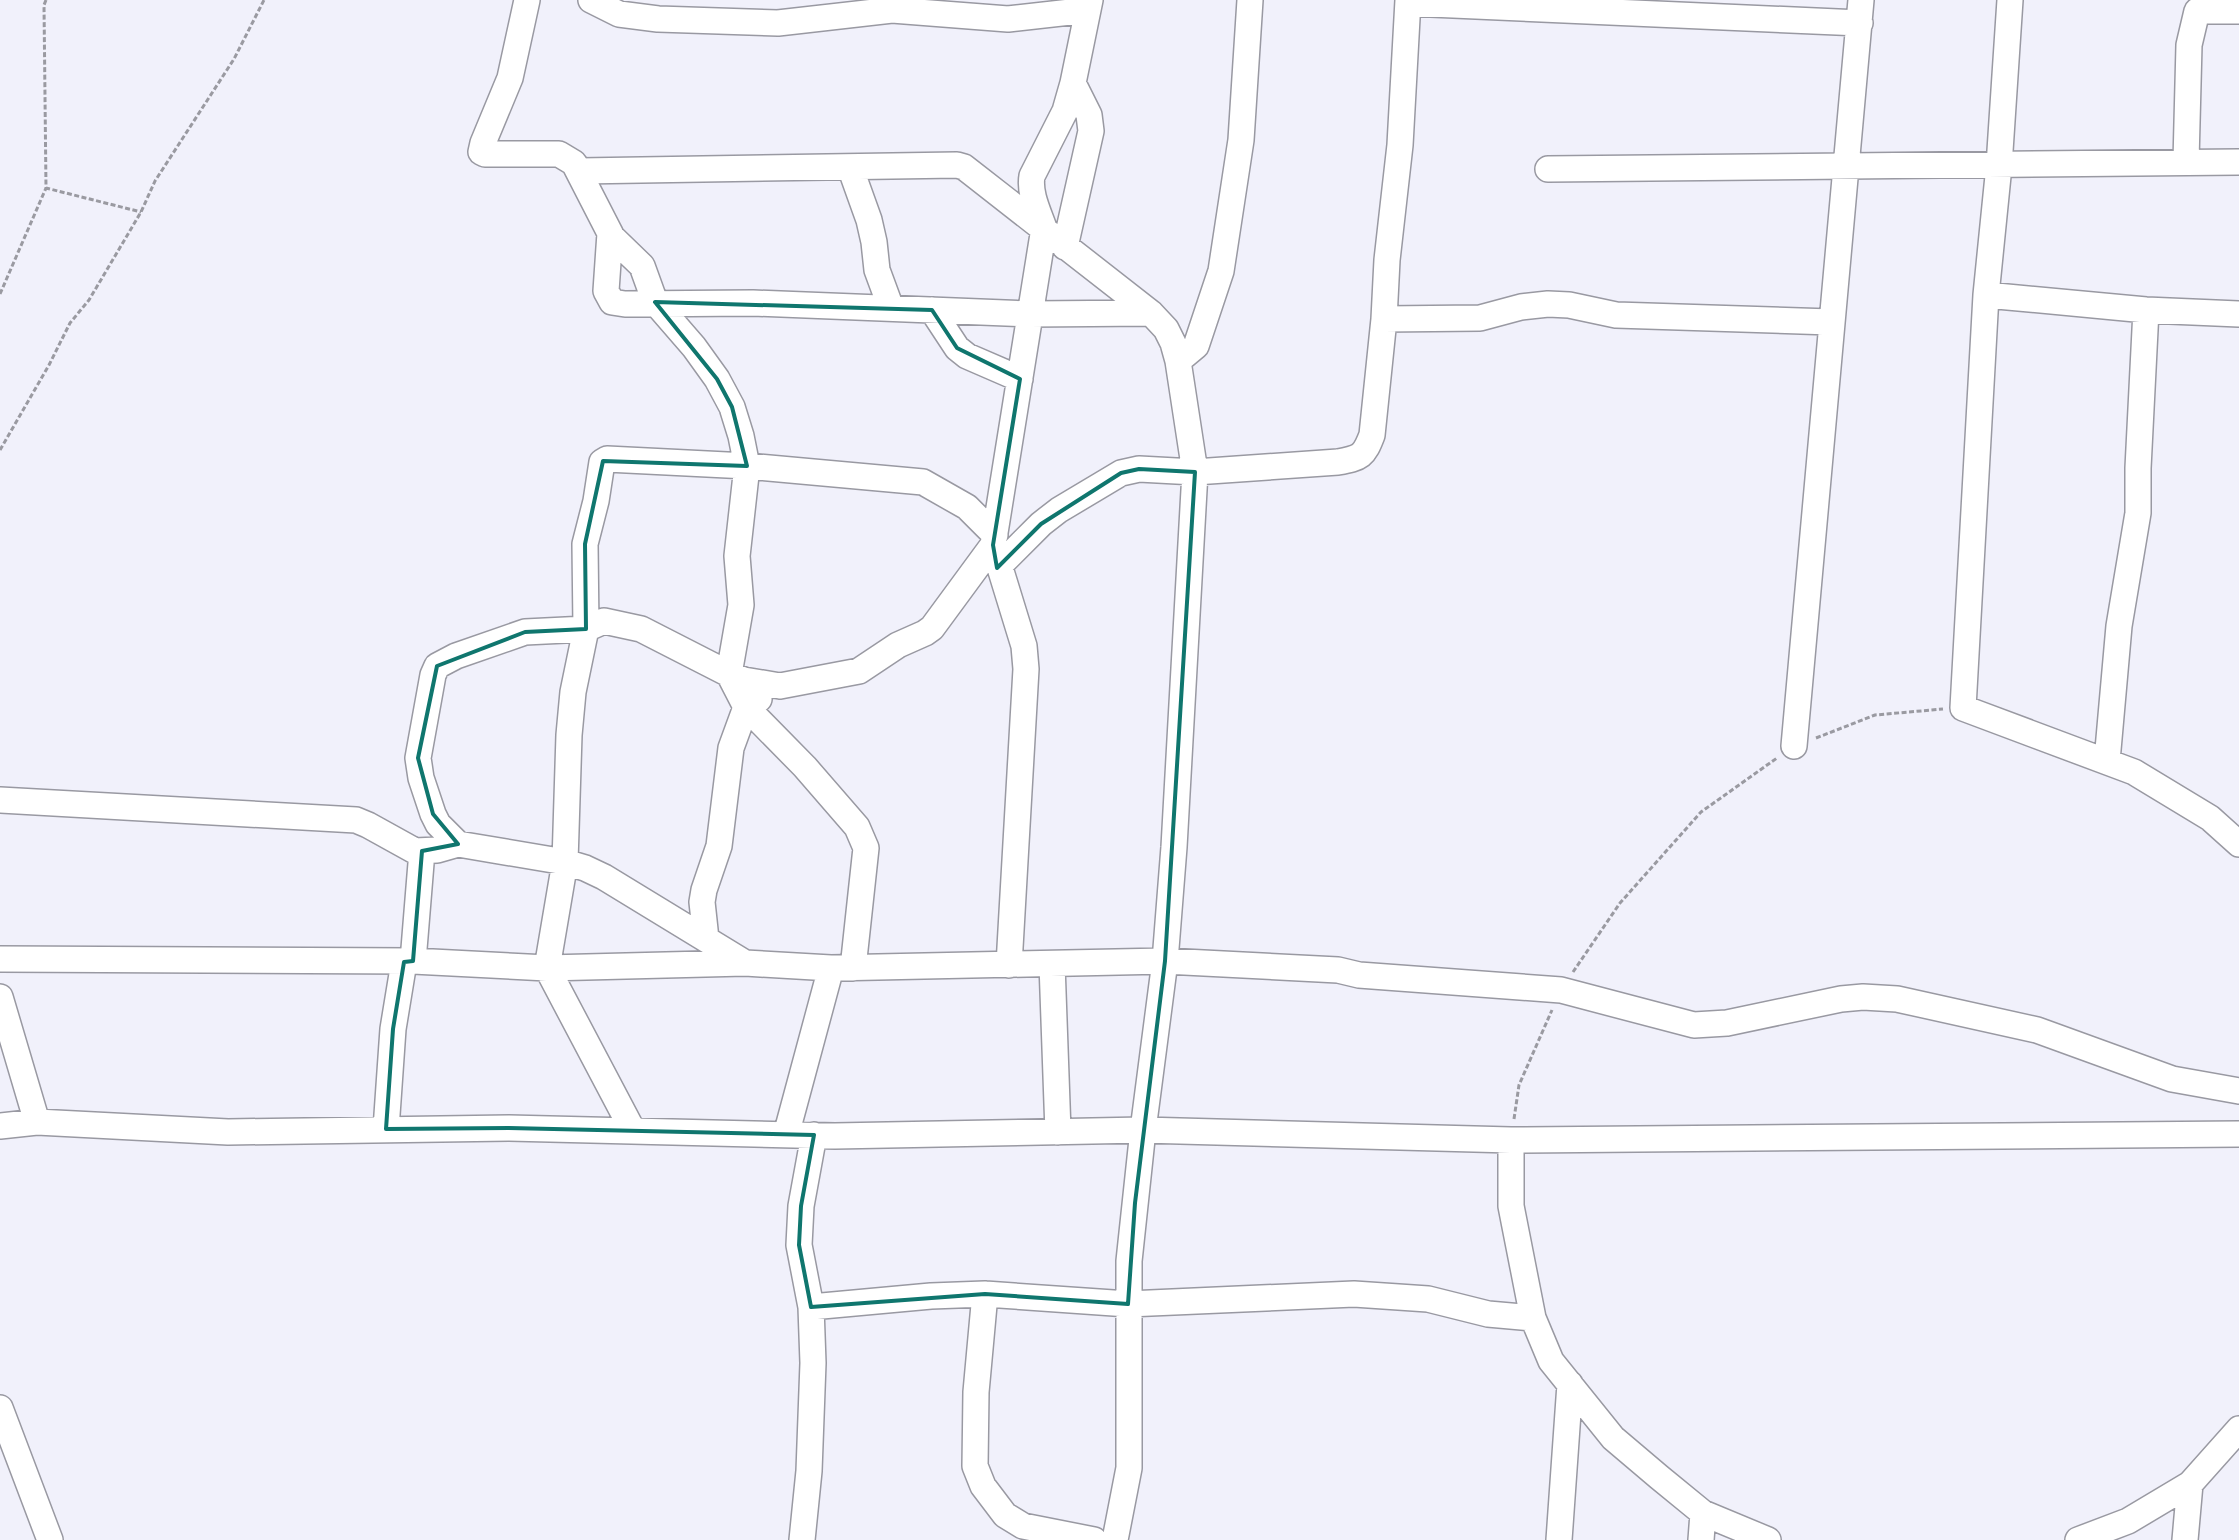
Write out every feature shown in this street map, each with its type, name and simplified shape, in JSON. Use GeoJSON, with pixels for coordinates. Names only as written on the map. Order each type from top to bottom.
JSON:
{"type":"FeatureCollection","features":[{"type":"Feature","properties":{"kind":"street"},"geometry":{"type":"LineString","coordinates":[[527,0],[510,78],[481,152],[485,154],[560,154],[574,163],[580,171],[610,233],[642,266],[655,302],[694,347],[717,378],[732,407],[741,436],[747,466],[737,556],[741,605],[728,674],[746,707],[805,767],[862,835],[866,848],[842,968],[786,1135]]}},
{"type":"Feature","properties":{"kind":"street"},"geometry":{"type":"LineString","coordinates":[[591,0],[619,14],[658,19],[778,23],[892,10],[1008,19],[1089,5],[1074,83],[1058,127],[1032,176],[1030,185],[1044,228],[996,549]]}},
{"type":"Feature","properties":{"kind":"street"},"geometry":{"type":"LineString","coordinates":[[1178,362],[1196,346],[1221,270],[1241,140],[1250,0]]}},
{"type":"Feature","properties":{"kind":"street"},"geometry":{"type":"LineString","coordinates":[[2010,0],[1999,166],[1986,295],[1963,708],[2134,772],[2210,818],[2239,844]]}},
{"type":"Feature","properties":{"kind":"street"},"geometry":{"type":"LineString","coordinates":[[458,844],[438,824],[433,814],[421,778],[418,758],[434,670],[440,663],[456,656],[525,632],[586,630],[604,621],[641,629],[728,674],[744,680],[780,686],[859,671],[898,645],[925,634],[938,622],[996,549],[1041,524],[1053,514],[1121,473],[1139,469],[1195,472],[1338,462],[1354,459],[1366,451],[1372,435],[1384,319],[1387,260],[1400,145],[1408,2],[1860,12],[1794,746]]}},
{"type":"Feature","properties":{"kind":"street"},"geometry":{"type":"LineString","coordinates":[[2186,161],[2189,45],[2198,6],[2239,11]]}},
{"type":"Feature","properties":{"kind":"street"},"geometry":{"type":"LineString","coordinates":[[1065,247],[1091,131],[1089,115],[1074,83]]}},
{"type":"Feature","properties":{"kind":"street"},"geometry":{"type":"LineString","coordinates":[[1548,169],[1999,166],[2186,161],[2239,162]]}},
{"type":"Feature","properties":{"kind":"street"},"geometry":{"type":"LineString","coordinates":[[580,171],[850,166],[957,165],[964,167],[1151,312],[1166,329],[1173,343],[1178,362],[1195,472],[1165,962],[1143,1130],[1129,1261],[1129,1468],[1114,1540]]}},
{"type":"Feature","properties":{"kind":"street"},"geometry":{"type":"LineString","coordinates":[[850,166],[869,220],[877,270],[891,308]]}},
{"type":"Feature","properties":{"kind":"street"},"geometry":{"type":"LineString","coordinates":[[610,233],[606,291],[608,298],[612,302],[625,304],[655,302],[753,303],[1030,314],[1151,312]]}},
{"type":"Feature","properties":{"kind":"street"},"geometry":{"type":"LineString","coordinates":[[1986,295],[2234,319]]}},
{"type":"Feature","properties":{"kind":"street"},"geometry":{"type":"LineString","coordinates":[[1384,319],[1480,318],[1521,307],[1548,304],[1616,315],[1831,322]]}},
{"type":"Feature","properties":{"kind":"street"},"geometry":{"type":"LineString","coordinates":[[932,310],[957,348],[967,356],[1020,379]]}},
{"type":"Feature","properties":{"kind":"street"},"geometry":{"type":"LineString","coordinates":[[2107,761],[2119,626],[2138,514],[2138,468],[2146,310]]}},
{"type":"Feature","properties":{"kind":"street"},"geometry":{"type":"LineString","coordinates":[[633,1131],[547,968],[565,862],[569,736],[573,692],[586,630],[585,544],[596,501],[602,462],[607,459],[747,466],[922,482],[967,506],[996,549],[1024,646],[1026,669],[1009,964]]}},
{"type":"Feature","properties":{"kind":"street"},"geometry":{"type":"LineString","coordinates":[[706,939],[702,902],[704,890],[720,846],[730,748],[746,707],[780,686]]}},
{"type":"Feature","properties":{"kind":"street"},"geometry":{"type":"LineString","coordinates":[[0,800],[356,820],[408,849],[422,851],[458,844],[565,862],[585,868],[604,878],[745,963]]}},
{"type":"Feature","properties":{"kind":"street"},"geometry":{"type":"LineString","coordinates":[[2210,818],[2239,819]]}},
{"type":"Feature","properties":{"kind":"street"},"geometry":{"type":"LineString","coordinates":[[386,1129],[393,1029],[408,962],[422,851]]}},
{"type":"Feature","properties":{"kind":"street"},"geometry":{"type":"LineString","coordinates":[[0,959],[408,962],[547,968],[745,963],[842,968],[1165,962],[1338,970],[1359,975],[1561,990],[1694,1026],[1727,1023],[1841,999],[1863,997],[1897,999],[2037,1030],[2172,1079],[2239,1091]]}},
{"type":"Feature","properties":{"kind":"street"},"geometry":{"type":"LineString","coordinates":[[1052,964],[1058,1132]]}},
{"type":"Feature","properties":{"kind":"street"},"geometry":{"type":"LineString","coordinates":[[0,997],[37,1122]]}},
{"type":"Feature","properties":{"kind":"street"},"geometry":{"type":"LineString","coordinates":[[0,1126],[37,1122],[228,1132],[509,1128],[814,1136],[1143,1130],[1511,1140],[2239,1134]]}},
{"type":"Feature","properties":{"kind":"street"},"geometry":{"type":"LineString","coordinates":[[802,1540],[812,1420],[813,1363],[811,1308],[799,1245],[801,1206],[814,1136]]}},
{"type":"Feature","properties":{"kind":"street"},"geometry":{"type":"LineString","coordinates":[[1511,1140],[1511,1206],[1533,1318],[1551,1361],[1613,1438],[1703,1513],[1768,1540]]}},
{"type":"Feature","properties":{"kind":"street"},"geometry":{"type":"LineString","coordinates":[[811,1308],[931,1296],[985,1294],[1128,1304],[1354,1294],[1428,1299],[1488,1314],[1533,1318]]}},
{"type":"Feature","properties":{"kind":"street"},"geometry":{"type":"LineString","coordinates":[[985,1294],[976,1392],[975,1447],[975,1466],[983,1486],[1005,1515],[1023,1526],[1094,1540]]}},
{"type":"Feature","properties":{"kind":"street"},"geometry":{"type":"LineString","coordinates":[[1559,1540],[1570,1384]]}},
{"type":"Feature","properties":{"kind":"street"},"geometry":{"type":"LineString","coordinates":[[0,1408],[50,1540]]}},
{"type":"Feature","properties":{"kind":"street"},"geometry":{"type":"LineString","coordinates":[[2078,1540],[2128,1521],[2190,1484],[2239,1429]]}},
{"type":"Feature","properties":{"kind":"street"},"geometry":{"type":"LineString","coordinates":[[2185,1540],[2190,1484]]}},
{"type":"Feature","properties":{"kind":"street"},"geometry":{"type":"LineString","coordinates":[[1701,1540],[1703,1513]]}},
{"type":"Feature","properties":{"kind":"path"},"geometry":{"type":"LineString","coordinates":[[0,294],[46,188],[44,5],[46,0]]}},
{"type":"Feature","properties":{"kind":"path"},"geometry":{"type":"LineString","coordinates":[[0,450],[49,365],[70,322],[89,300],[141,212],[155,182],[234,59],[264,0]]}},
{"type":"Feature","properties":{"kind":"path"},"geometry":{"type":"LineString","coordinates":[[46,188],[141,212]]}},
{"type":"Feature","properties":{"kind":"path"},"geometry":{"type":"LineString","coordinates":[[1511,1140],[1519,1085],[1561,990],[1620,903],[1701,812],[1794,746],[1875,715],[1963,708]]}},
{"type":"Feature","properties":{"kind":"highlighted area"},"geometry":{"type":"Polygon","coordinates":[[[655,302],[932,310],[957,348],[1020,379],[993,545],[997,568],[1041,524],[1121,473],[1139,469],[1195,472],[1165,961],[1135,1203],[1128,1304],[985,1294],[811,1307],[799,1245],[801,1206],[814,1135],[509,1128],[386,1129],[393,1029],[404,962],[413,961],[422,851],[458,844],[433,814],[418,758],[437,666],[525,632],[586,629],[585,544],[603,461],[747,466],[732,407],[717,379],[655,302]]]}}]}
